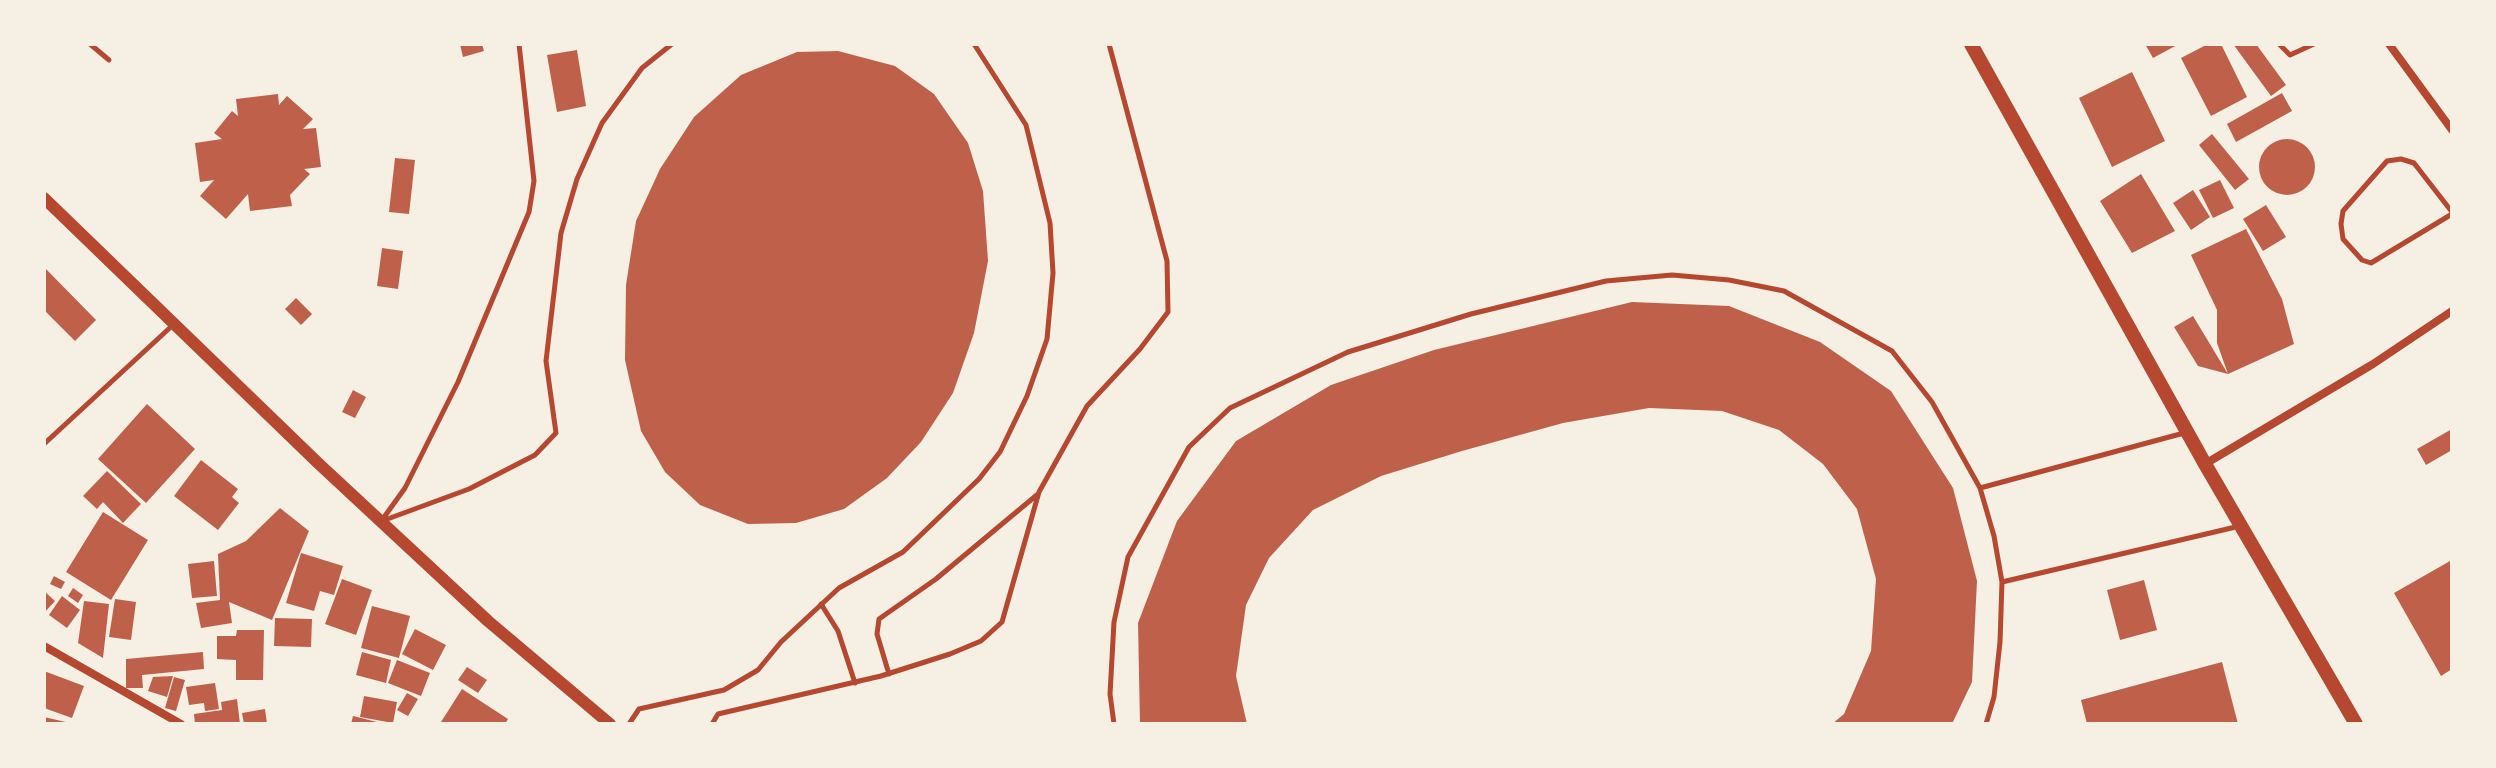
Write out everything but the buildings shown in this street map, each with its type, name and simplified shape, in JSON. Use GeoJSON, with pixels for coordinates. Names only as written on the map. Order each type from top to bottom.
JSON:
{"type":"FeatureCollection","features":[{"type":"Feature","properties":{"kind":"main road"},"geometry":{"type":"LineString","coordinates":[[1971,44],[2205,464],[2356,724]]}},
{"type":"Feature","properties":{"kind":"street"},"geometry":{"type":"LineString","coordinates":[[2389,44],[2452,130]]}},
{"type":"Feature","properties":{"kind":"street"},"geometry":{"type":"LineString","coordinates":[[44,198],[381,522],[488,621],[610,724]]}},
{"type":"Feature","properties":{"kind":"street"},"geometry":{"type":"LineString","coordinates":[[2205,464],[2373,364],[2452,311]]}},
{"type":"Feature","properties":{"kind":"street"},"geometry":{"type":"LineString","coordinates":[[44,646],[181,724]]}},
{"type":"Feature","properties":{"kind":"lane"},"geometry":{"type":"LineString","coordinates":[[90,44],[109,60]]}},
{"type":"Feature","properties":{"kind":"lane"},"geometry":{"type":"LineString","coordinates":[[381,522],[405,488],[458,382],[529,212],[534,181],[519,44]]}},
{"type":"Feature","properties":{"kind":"lane"},"geometry":{"type":"LineString","coordinates":[[381,522],[469,489],[535,455],[556,433],[546,361],[561,233],[577,179],[602,123],[642,68],[672,44]]}},
{"type":"Feature","properties":{"kind":"lane"},"geometry":{"type":"LineString","coordinates":[[629,724],[639,709],[724,690],[758,670],[839,588],[903,552],[979,479],[1000,452],[1027,396],[1047,339],[1053,273],[1050,223],[1026,125],[974,44]]}},
{"type":"Feature","properties":{"kind":"lane"},"geometry":{"type":"LineString","coordinates":[[712,724],[718,714],[889,674],[981,641],[1002,622],[1039,492],[1087,406],[1168,312],[1167,261],[1109,44]]}},
{"type":"Feature","properties":{"kind":"lane"},"geometry":{"type":"LineString","coordinates":[[2279,44],[2290,55],[2314,44]]}},
{"type":"Feature","properties":{"kind":"lane"},"geometry":{"type":"LineString","coordinates":[[2401,159],[2414,163],[2452,213],[2371,263],[2362,260],[2343,239],[2343,211],[2387,161],[2401,159]]}},
{"type":"Feature","properties":{"kind":"lane"},"geometry":{"type":"LineString","coordinates":[[1114,724],[1110,694],[1114,622],[1128,557],[1189,447],[1230,408],[1281,381],[1348,352],[1471,314],[1606,281],[1672,275],[1729,280],[1784,291],[1892,351],[1932,402],[1980,488],[1994,536],[2002,582],[1996,683],[1986,724]]}},
{"type":"Feature","properties":{"kind":"lane"},"geometry":{"type":"LineString","coordinates":[[44,444],[175,324]]}},
{"type":"Feature","properties":{"kind":"lane"},"geometry":{"type":"LineString","coordinates":[[1980,488],[2188,431]]}},
{"type":"Feature","properties":{"kind":"lane"},"geometry":{"type":"LineString","coordinates":[[889,674],[877,634],[879,619],[1016,516],[1039,492]]}},
{"type":"Feature","properties":{"kind":"lane"},"geometry":{"type":"LineString","coordinates":[[2002,582],[2241,526]]}},
{"type":"Feature","properties":{"kind":"lane"},"geometry":{"type":"LineString","coordinates":[[821,604],[838,631],[855,683]]}}]}
